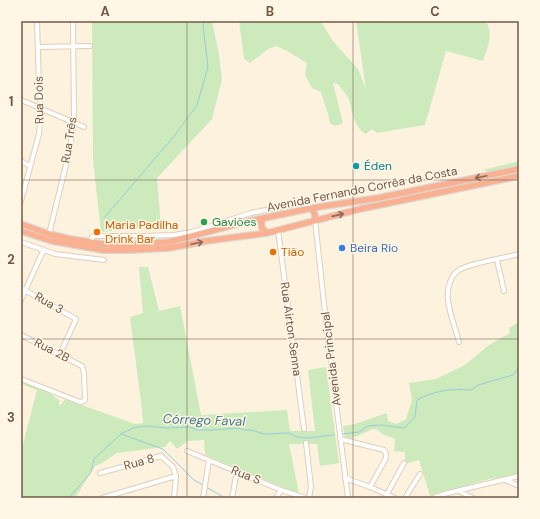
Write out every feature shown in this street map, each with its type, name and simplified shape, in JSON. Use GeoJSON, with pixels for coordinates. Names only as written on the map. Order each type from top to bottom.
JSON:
{"type":"FeatureCollection","features":[{"type":"Feature","properties":{"kind":"highway","name":"Avenida Fernando Corrêa da Costa"},"geometry":{"type":"LineString","coordinates":[[21,224],[49,234],[91,242],[124,245],[168,242],[264,218],[312,208],[378,198],[519,169]]}},
{"type":"Feature","properties":{"kind":"highway","name":"Avenida Fernando Corrêa da Costa"},"geometry":{"type":"LineString","coordinates":[[21,231],[52,241],[103,250],[170,248],[206,241],[267,233],[360,209],[519,176]]}},
{"type":"Feature","properties":{"kind":"highway"},"geometry":{"type":"LineString","coordinates":[[312,208],[315,215],[315,220]]}},
{"type":"Feature","properties":{"kind":"highway"},"geometry":{"type":"LineString","coordinates":[[264,218],[261,222],[262,228],[267,233]]}},
{"type":"Feature","properties":{"kind":"street","name":"Rua Dois"},"geometry":{"type":"LineString","coordinates":[[21,200],[39,134],[41,110],[37,21]]}},
{"type":"Feature","properties":{"kind":"street","name":"Rua Três"},"geometry":{"type":"LineString","coordinates":[[49,234],[74,123],[73,21]]}},
{"type":"Feature","properties":{"kind":"street"},"geometry":{"type":"LineString","coordinates":[[38,47],[90,46]]}},
{"type":"Feature","properties":{"kind":"street"},"geometry":{"type":"LineString","coordinates":[[21,100],[41,110],[84,127]]}},
{"type":"Feature","properties":{"kind":"street"},"geometry":{"type":"LineString","coordinates":[[21,161],[30,166]]}},
{"type":"Feature","properties":{"kind":"street"},"geometry":{"type":"LineString","coordinates":[[91,242],[92,237],[95,236],[174,235],[192,232],[251,213],[300,203],[309,205],[312,208]]}},
{"type":"Feature","properties":{"kind":"street","name":"Avenida Principal"},"geometry":{"type":"LineString","coordinates":[[315,220],[326,331],[348,498]]}},
{"type":"Feature","properties":{"kind":"street"},"geometry":{"type":"LineString","coordinates":[[223,222],[224,228]]}},
{"type":"Feature","properties":{"kind":"street","name":"Rua Airton Senna"},"geometry":{"type":"LineString","coordinates":[[278,230],[304,428]]}},
{"type":"Feature","properties":{"kind":"street"},"geometry":{"type":"LineString","coordinates":[[21,242],[55,254],[104,260]]}},
{"type":"Feature","properties":{"kind":"street"},"geometry":{"type":"LineString","coordinates":[[21,300],[23,289],[43,251]]}},
{"type":"Feature","properties":{"kind":"street"},"geometry":{"type":"LineString","coordinates":[[459,342],[448,306],[448,292],[452,277],[459,270],[470,265],[519,254]]}},
{"type":"Feature","properties":{"kind":"street"},"geometry":{"type":"LineString","coordinates":[[497,260],[504,291]]}},
{"type":"Feature","properties":{"kind":"street","name":"Rua 3"},"geometry":{"type":"LineString","coordinates":[[23,289],[76,319],[60,354]]}},
{"type":"Feature","properties":{"kind":"street","name":"Rua 2B"},"geometry":{"type":"LineString","coordinates":[[21,335],[82,366],[84,373],[84,401],[80,402],[21,379]]}},
{"type":"Feature","properties":{"kind":"street"},"geometry":{"type":"LineString","coordinates":[[340,439],[384,450],[386,458],[370,487]]}},
{"type":"Feature","properties":{"kind":"street"},"geometry":{"type":"LineString","coordinates":[[306,443],[311,487],[309,498]]}},
{"type":"Feature","properties":{"kind":"street","name":"Rua S"},"geometry":{"type":"LineString","coordinates":[[187,451],[281,490],[306,498]]}},
{"type":"Feature","properties":{"kind":"street","name":"Rua 8"},"geometry":{"type":"LineString","coordinates":[[100,473],[161,456],[173,467],[176,476]]}},
{"type":"Feature","properties":{"kind":"street"},"geometry":{"type":"LineString","coordinates":[[203,498],[209,460]]}},
{"type":"Feature","properties":{"kind":"street"},"geometry":{"type":"LineString","coordinates":[[387,494],[404,463]]}},
{"type":"Feature","properties":{"kind":"street"},"geometry":{"type":"LineString","coordinates":[[232,498],[236,471]]}},
{"type":"Feature","properties":{"kind":"street"},"geometry":{"type":"LineString","coordinates":[[405,498],[420,474]]}},
{"type":"Feature","properties":{"kind":"street"},"geometry":{"type":"LineString","coordinates":[[102,498],[176,476],[174,498]]}},
{"type":"Feature","properties":{"kind":"street"},"geometry":{"type":"LineString","coordinates":[[433,498],[519,476]]}},
{"type":"Feature","properties":{"kind":"street"},"geometry":{"type":"LineString","coordinates":[[345,478],[396,498]]}},
{"type":"Feature","properties":{"kind":"street"},"geometry":{"type":"LineString","coordinates":[[505,480],[519,486]]}},
{"type":"Feature","properties":{"kind":"street"},"geometry":{"type":"LineString","coordinates":[[276,498],[281,490]]}},
{"type":"Feature","properties":{"kind":"street"},"geometry":{"type":"LineString","coordinates":[[458,491],[473,498]]}},
{"type":"Feature","properties":{"kind":"green space"},"geometry":{"type":"Polygon","coordinates":[[[92,21],[212,21],[222,79],[212,119],[157,178],[161,226],[101,232],[93,160],[92,21]]]}},
{"type":"Feature","properties":{"kind":"green space"},"geometry":{"type":"Polygon","coordinates":[[[239,21],[321,21],[332,40],[358,69],[366,89],[356,21],[485,21],[488,26],[490,36],[483,61],[446,51],[425,125],[377,133],[372,129],[366,134],[358,127],[356,123],[347,96],[338,84],[333,83],[343,123],[335,126],[330,123],[321,92],[312,88],[305,75],[307,63],[276,46],[268,49],[250,63],[244,59],[239,21]]]}},
{"type":"Feature","properties":{"kind":"green space"},"geometry":{"type":"Polygon","coordinates":[[[519,161],[519,165],[489,172],[483,170],[519,161]]]}},
{"type":"Feature","properties":{"kind":"green space"},"geometry":{"type":"Polygon","coordinates":[[[139,267],[148,267],[159,311],[180,306],[201,415],[287,410],[290,431],[315,431],[308,370],[326,367],[339,463],[320,466],[317,444],[289,444],[299,494],[205,455],[204,440],[188,441],[177,449],[170,441],[165,447],[117,453],[95,466],[75,498],[21,498],[21,452],[37,390],[21,384],[21,381],[45,389],[60,401],[58,404],[61,405],[65,399],[135,424],[143,423],[130,317],[143,313],[139,267]]]}},
{"type":"Feature","properties":{"kind":"green space"},"geometry":{"type":"Polygon","coordinates":[[[519,322],[519,475],[489,479],[430,496],[419,460],[405,464],[405,452],[394,451],[395,439],[373,429],[355,437],[345,439],[343,426],[355,424],[387,413],[388,421],[396,424],[406,419],[412,400],[409,383],[436,379],[465,365],[489,345],[510,333],[509,328],[519,322]]]}},
{"type":"Feature","properties":{"kind":"waterway"},"geometry":{"type":"LineString","coordinates":[[104,218],[175,135],[197,105],[208,67],[203,26],[204,21]]}},
{"type":"Feature","properties":{"kind":"waterway","name":"Córrego Faval"},"geometry":{"type":"LineString","coordinates":[[342,434],[359,432],[368,426],[381,425],[404,428],[415,417],[417,400],[430,394],[443,391],[457,389],[471,390],[478,385],[513,375],[519,367]]}},
{"type":"Feature","properties":{"kind":"waterway","name":"Córrego Faval"},"geometry":{"type":"LineString","coordinates":[[69,498],[91,472],[94,459],[121,434],[133,428],[146,426],[166,428],[189,427],[198,430],[238,428],[264,434],[288,433],[297,437],[307,438],[334,435]]}},
{"type":"Feature","properties":{"kind":"waterway"},"geometry":{"type":"LineString","coordinates":[[121,434],[163,449],[194,480],[203,485]]}},
{"type":"Feature","properties":{"kind":"waterway"},"geometry":{"type":"LineString","coordinates":[[206,487],[225,498]]}},
{"type":"Feature","properties":{"kind":"place","name":"Éden"},"geometry":{"type":"Point","coordinates":[356,166]}},
{"type":"Feature","properties":{"kind":"place","name":"Gaviões"},"geometry":{"type":"Point","coordinates":[204,222]}},
{"type":"Feature","properties":{"kind":"place","name":"Maria Padilha Drink Bar"},"geometry":{"type":"Point","coordinates":[97,232]}},
{"type":"Feature","properties":{"kind":"place","name":"Beira Rio"},"geometry":{"type":"Point","coordinates":[342,248]}},
{"type":"Feature","properties":{"kind":"place","name":"Tião"},"geometry":{"type":"Point","coordinates":[273,252]}}]}
